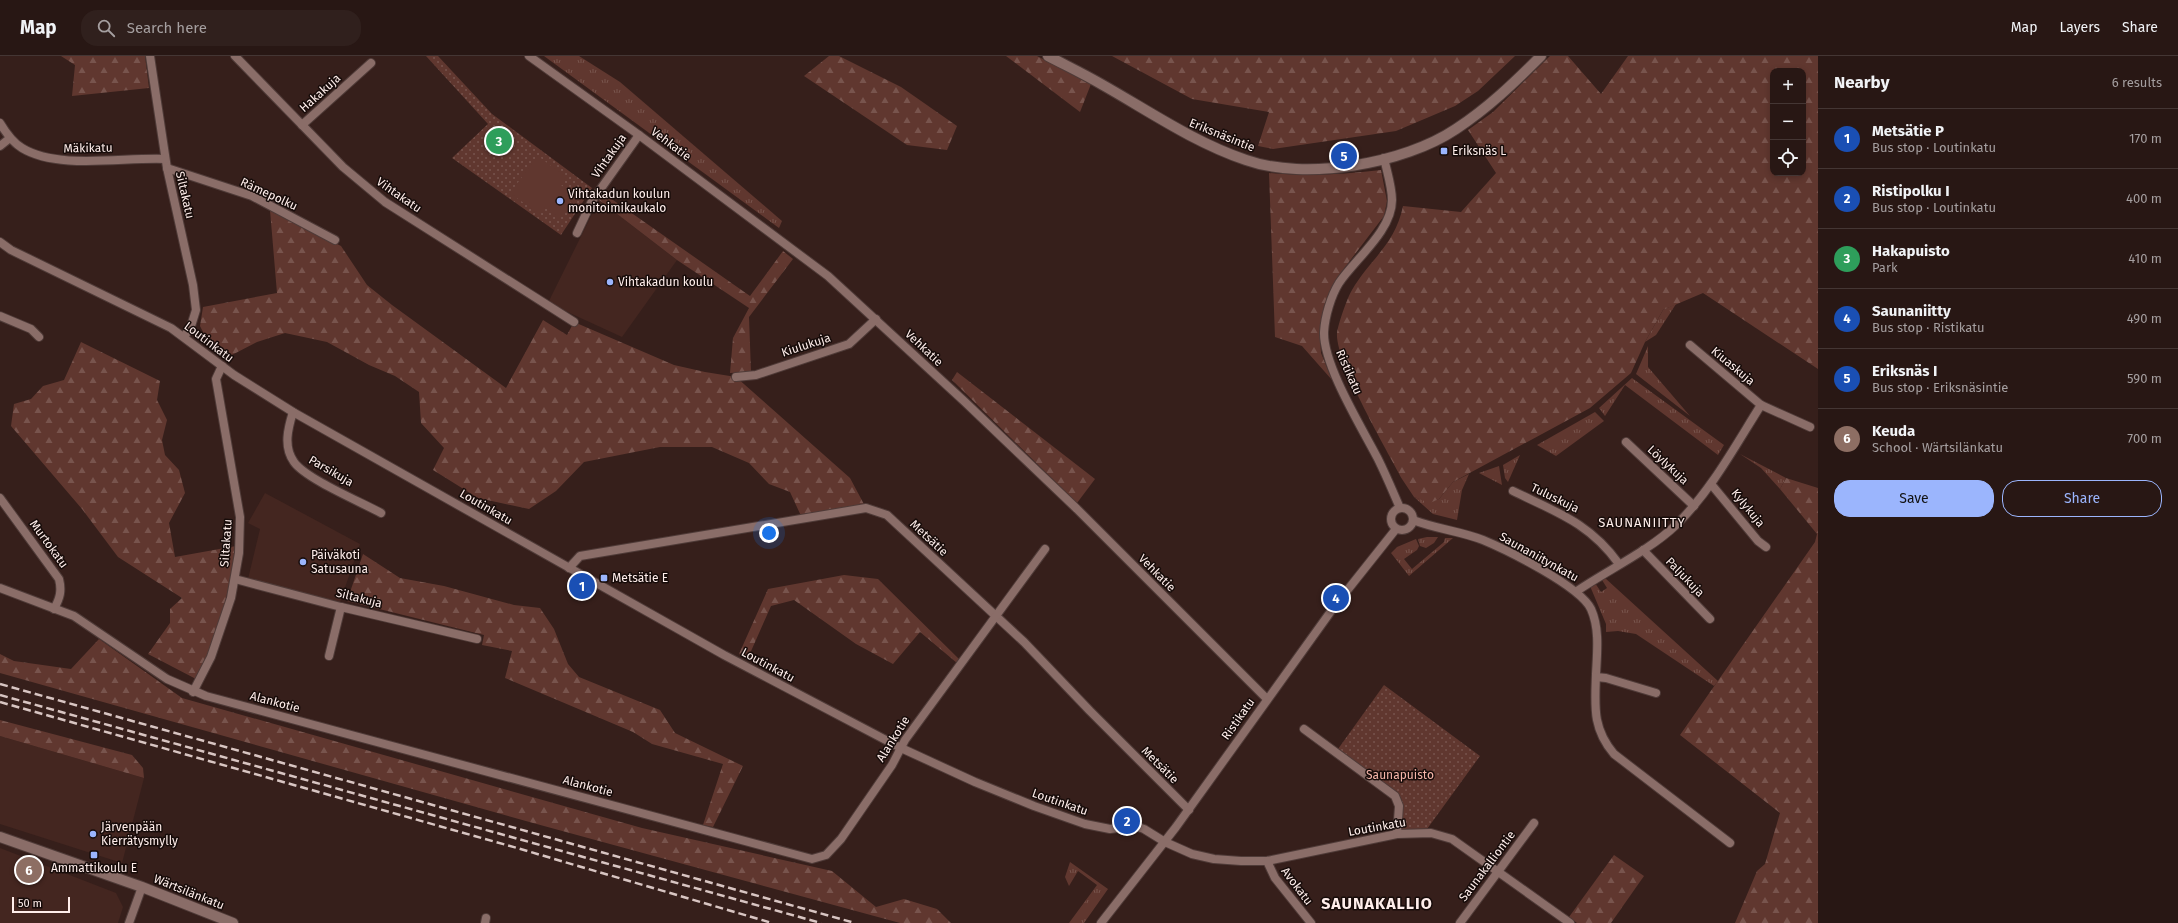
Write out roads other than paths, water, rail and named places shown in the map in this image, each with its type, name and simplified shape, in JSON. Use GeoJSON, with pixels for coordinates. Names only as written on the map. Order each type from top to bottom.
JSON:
{"type":"FeatureCollection","features":[{"type":"Feature","properties":{"kind":"street","name":"Siltakatu"},"geometry":{"type":"LineString","coordinates":[[150,56],[165,159],[193,285],[196,310],[191,326],[184,337]]}},
{"type":"Feature","properties":{"kind":"street","name":"Vihtakatu"},"geometry":{"type":"LineString","coordinates":[[235,56],[343,167],[385,202],[549,309],[574,322]]}},
{"type":"Feature","properties":{"kind":"street","name":"Vehkatie"},"geometry":{"type":"LineString","coordinates":[[529,56],[639,135],[828,276],[876,319],[1071,504],[1266,699]]}},
{"type":"Feature","properties":{"kind":"street","name":"Eriksnäsintie"},"geometry":{"type":"LineString","coordinates":[[1048,56],[1101,84],[1182,133],[1246,160],[1304,169],[1336,168],[1384,158],[1420,148],[1456,129],[1497,100],[1540,56]]}},
{"type":"Feature","properties":{"kind":"street","name":"Hakakuja"},"geometry":{"type":"LineString","coordinates":[[302,125],[371,63]]}},
{"type":"Feature","properties":{"kind":"street","name":"Mäkikatu"},"geometry":{"type":"LineString","coordinates":[[0,123],[10,138],[23,149],[55,160],[165,159]]}},
{"type":"Feature","properties":{"kind":"street","name":"Vihtakuja"},"geometry":{"type":"LineString","coordinates":[[577,233],[592,201],[639,135]]}},
{"type":"Feature","properties":{"kind":"street"},"geometry":{"type":"LineString","coordinates":[[0,146],[10,138]]}},
{"type":"Feature","properties":{"kind":"street","name":"Ristikatu"},"geometry":{"type":"LineString","coordinates":[[1384,158],[1392,200],[1389,218],[1370,246],[1339,283],[1329,306],[1324,332],[1326,352],[1333,371],[1380,464],[1400,508]]}},
{"type":"Feature","properties":{"kind":"street","name":"Rämepolku"},"geometry":{"type":"LineString","coordinates":[[167,168],[252,196],[335,240]]}},
{"type":"Feature","properties":{"kind":"street","name":"Loutinkatu"},"geometry":{"type":"LineString","coordinates":[[0,242],[11,250],[163,324],[184,337],[222,366],[293,412],[724,655],[901,748],[980,784],[1077,822],[1110,828],[1135,826],[1144,829],[1165,842],[1192,854],[1214,859],[1267,861],[1398,834],[1431,833],[1452,839],[1570,923]]}},
{"type":"Feature","properties":{"kind":"street"},"geometry":{"type":"LineString","coordinates":[[0,316],[31,329],[39,337]]}},
{"type":"Feature","properties":{"kind":"street","name":"Kiulukuja"},"geometry":{"type":"LineString","coordinates":[[736,377],[756,375],[849,344],[876,319]]}},
{"type":"Feature","properties":{"kind":"street","name":"Kiuaskuja"},"geometry":{"type":"LineString","coordinates":[[1690,345],[1761,405],[1810,427]]}},
{"type":"Feature","properties":{"kind":"street","name":"Siltakatu"},"geometry":{"type":"LineString","coordinates":[[193,692],[211,657],[231,598],[235,579],[241,523],[216,379],[222,366]]}},
{"type":"Feature","properties":{"kind":"street"},"geometry":{"type":"LineString","coordinates":[[1577,591],[1643,550],[1675,526],[1694,506],[1711,484],[1761,405]]}},
{"type":"Feature","properties":{"kind":"street","name":"Parsikuja"},"geometry":{"type":"LineString","coordinates":[[293,412],[287,429],[288,445],[293,461],[299,467],[317,478],[381,513]]}},
{"type":"Feature","properties":{"kind":"street","name":"Löylykuja"},"geometry":{"type":"LineString","coordinates":[[1626,442],[1694,506]]}},
{"type":"Feature","properties":{"kind":"street","name":"Kylykuja"},"geometry":{"type":"LineString","coordinates":[[1711,484],[1766,547]]}},
{"type":"Feature","properties":{"kind":"street","name":"Tuluskuja"},"geometry":{"type":"LineString","coordinates":[[1513,491],[1577,521],[1603,544],[1619,564]]}},
{"type":"Feature","properties":{"kind":"street","name":"Murtokatu"},"geometry":{"type":"LineString","coordinates":[[0,498],[59,579],[62,587],[54,609]]}},
{"type":"Feature","properties":{"kind":"street","name":"Metsätie"},"geometry":{"type":"LineString","coordinates":[[569,568],[580,556],[866,508],[887,515],[1024,642],[1189,810]]}},
{"type":"Feature","properties":{"kind":"street"},"geometry":{"type":"LineString","coordinates":[[1400,508],[1410,512],[1413,520],[1409,528],[1406,530],[1396,529],[1392,523],[1391,517],[1395,511],[1400,508]]}},
{"type":"Feature","properties":{"kind":"street","name":"Saunaniitynkatu"},"geometry":{"type":"LineString","coordinates":[[1413,520],[1483,540],[1516,556],[1577,591],[1591,608],[1597,626],[1595,717],[1605,744],[1614,754],[1730,843]]}},
{"type":"Feature","properties":{"kind":"street","name":"Ristikatu"},"geometry":{"type":"LineString","coordinates":[[1101,923],[1189,810],[1266,699],[1334,607],[1396,529]]}},
{"type":"Feature","properties":{"kind":"street","name":"Alankotie"},"geometry":{"type":"LineString","coordinates":[[0,588],[74,616],[167,679],[193,692],[812,859],[826,855],[841,839],[892,765],[901,748],[995,616],[1045,550]]}},
{"type":"Feature","properties":{"kind":"street","name":"Paljukuja"},"geometry":{"type":"LineString","coordinates":[[1643,550],[1710,620]]}},
{"type":"Feature","properties":{"kind":"street","name":"Siltakuja"},"geometry":{"type":"LineString","coordinates":[[235,579],[341,607],[477,639]]}},
{"type":"Feature","properties":{"kind":"street"},"geometry":{"type":"LineString","coordinates":[[329,656],[341,607]]}},
{"type":"Feature","properties":{"kind":"street"},"geometry":{"type":"LineString","coordinates":[[1596,677],[1606,678],[1656,693]]}},
{"type":"Feature","properties":{"kind":"street"},"geometry":{"type":"LineString","coordinates":[[1304,729],[1395,796],[1400,806],[1398,834]]}},
{"type":"Feature","properties":{"kind":"street","name":"Saunakalliontie"},"geometry":{"type":"LineString","coordinates":[[1460,923],[1534,823]]}},
{"type":"Feature","properties":{"kind":"street","name":"Wärtsilänkatu"},"geometry":{"type":"LineString","coordinates":[[0,837],[142,887],[233,923]]}},
{"type":"Feature","properties":{"kind":"street","name":"Avokatu"},"geometry":{"type":"LineString","coordinates":[[1267,861],[1275,878],[1311,923]]}},
{"type":"Feature","properties":{"kind":"street"},"geometry":{"type":"LineString","coordinates":[[129,923],[142,887]]}},
{"type":"Feature","properties":{"kind":"railway"},"geometry":{"type":"LineString","coordinates":[[0,684],[855,923]]}},
{"type":"Feature","properties":{"kind":"railway"},"geometry":{"type":"LineString","coordinates":[[0,695],[821,923]]}},
{"type":"Feature","properties":{"kind":"railway"},"geometry":{"type":"LineString","coordinates":[[0,702],[517,848],[772,923]]}},
{"type":"Feature","properties":{"kind":"place","name":"Hakapuisto"},"geometry":{"type":"Point","coordinates":[499,141]}},
{"type":"Feature","properties":{"kind":"place","name":"Eriksnäs L"},"geometry":{"type":"Point","coordinates":[1444,151]}},
{"type":"Feature","properties":{"kind":"place","name":"Eriksnäs I"},"geometry":{"type":"Point","coordinates":[1344,156]}},
{"type":"Feature","properties":{"kind":"place","name":"Vihtakadun koulun monitoimikaukalo"},"geometry":{"type":"Point","coordinates":[560,201]}},
{"type":"Feature","properties":{"kind":"place","name":"Vihtakadun koulu"},"geometry":{"type":"Point","coordinates":[610,282]}},
{"type":"Feature","properties":{"kind":"place","name":"Päiväkoti Satusauna"},"geometry":{"type":"Point","coordinates":[303,562]}},
{"type":"Feature","properties":{"kind":"place","name":"Metsätie E"},"geometry":{"type":"Point","coordinates":[604,578]}},
{"type":"Feature","properties":{"kind":"place","name":"Metsätie P"},"geometry":{"type":"Point","coordinates":[582,586]}},
{"type":"Feature","properties":{"kind":"place","name":"Saunaniitty"},"geometry":{"type":"Point","coordinates":[1336,598]}},
{"type":"Feature","properties":{"kind":"place","name":"Ristipolku I"},"geometry":{"type":"Point","coordinates":[1127,821]}},
{"type":"Feature","properties":{"kind":"place","name":"Järvenpään Kierrätysmylly"},"geometry":{"type":"Point","coordinates":[93,834]}},
{"type":"Feature","properties":{"kind":"place","name":"Ammattikoulu E"},"geometry":{"type":"Point","coordinates":[94,855]}},
{"type":"Feature","properties":{"kind":"place","name":"Keuda"},"geometry":{"type":"Point","coordinates":[29,870]}},
{"type":"Feature","properties":{"kind":"district","name":"SAUNANIITTY"},"geometry":{"type":"Point","coordinates":[1642,522]}},
{"type":"Feature","properties":{"kind":"district","name":"SAUNAKALLIO"},"geometry":{"type":"Point","coordinates":[1377,903]}},
{"type":"Feature","properties":{"kind":"park label","name":"Saunapuisto"},"geometry":{"type":"Point","coordinates":[1400,775]}}]}
